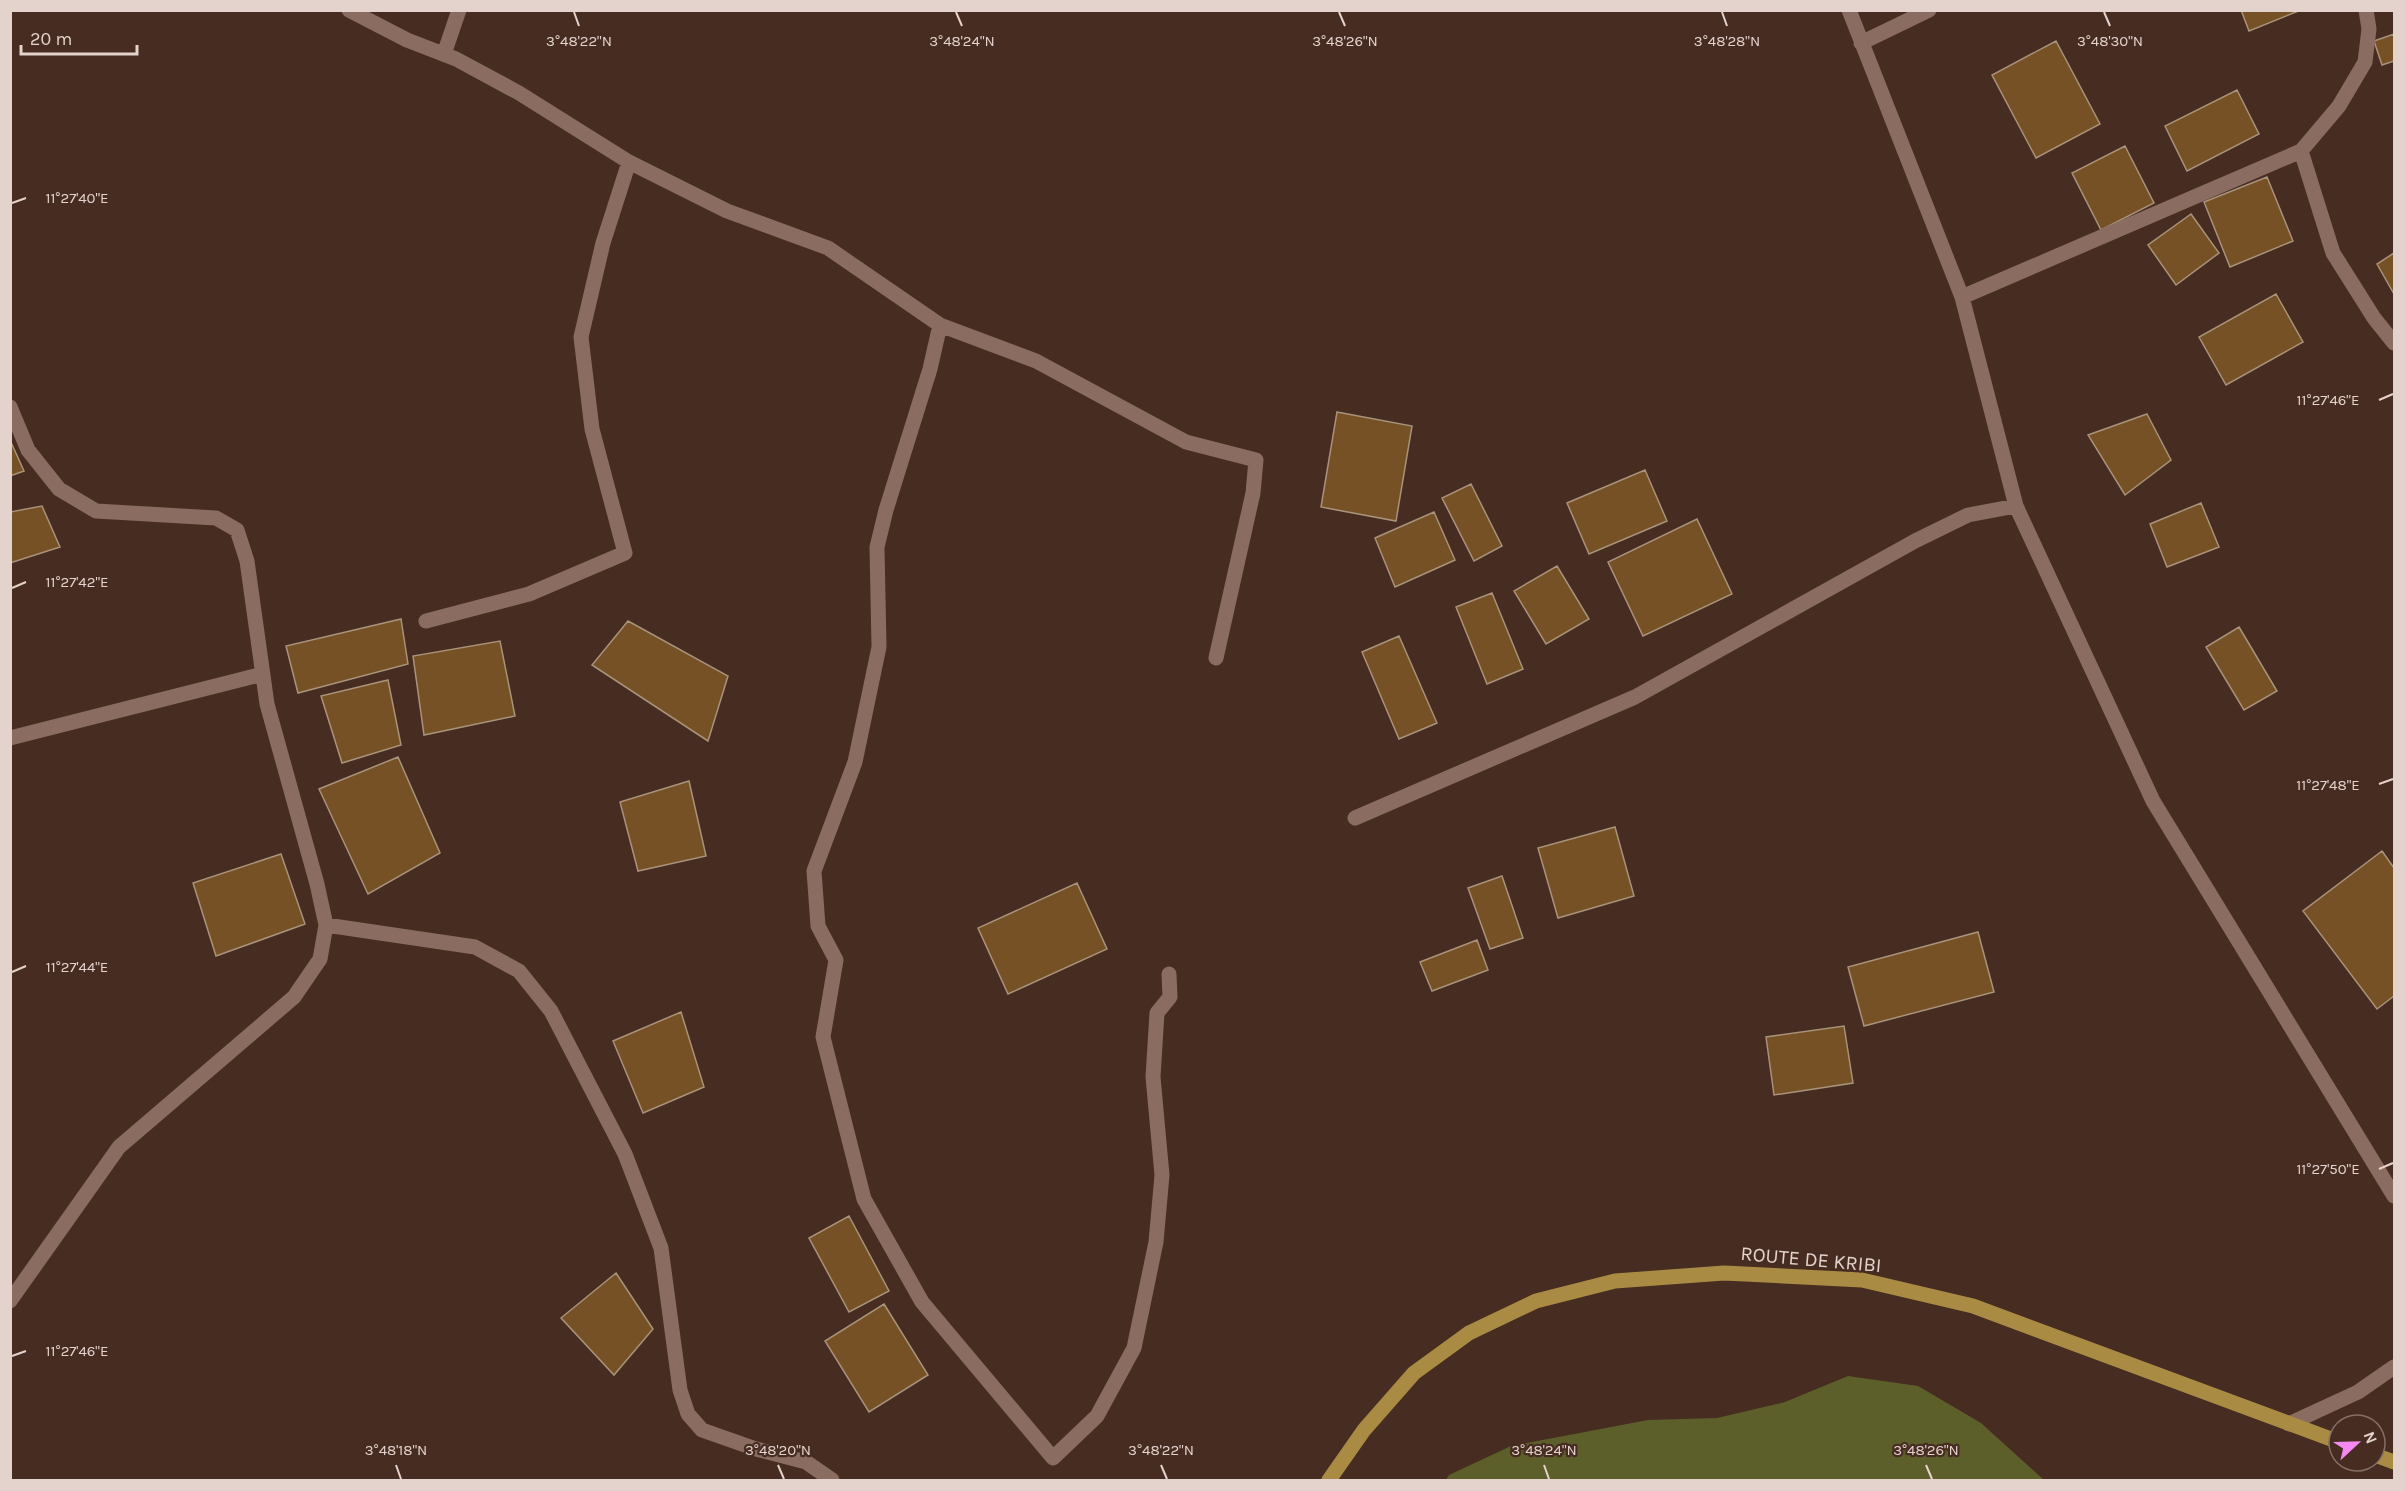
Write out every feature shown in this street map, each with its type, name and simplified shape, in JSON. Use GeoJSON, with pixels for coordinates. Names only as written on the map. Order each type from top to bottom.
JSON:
{"type":"FeatureCollection","features":[{"type":"Feature","properties":{"kind":"main road","name":"ROUTE DE KRIBI"},"geometry":{"type":"LineString","coordinates":[[1329,1480],[1364,1430],[1414,1373],[1469,1333],[1536,1301],[1615,1281],[1724,1273],[1862,1280],[1974,1306],[2327,1438]]}},
{"type":"Feature","properties":{"kind":"street"},"geometry":{"type":"LineString","coordinates":[[349,10],[407,39],[444,54],[519,93],[629,162],[727,211],[828,248],[940,325],[1036,361],[1186,442],[1256,460],[1253,493],[1216,658]]}},
{"type":"Feature","properties":{"kind":"street"},"geometry":{"type":"LineString","coordinates":[[444,54],[459,10]]}},
{"type":"Feature","properties":{"kind":"street"},"geometry":{"type":"LineString","coordinates":[[1849,10],[1962,297],[2016,506],[2153,801],[2394,1196]]}},
{"type":"Feature","properties":{"kind":"street"},"geometry":{"type":"LineString","coordinates":[[1861,44],[1929,10]]}},
{"type":"Feature","properties":{"kind":"street"},"geometry":{"type":"LineString","coordinates":[[1962,297],[2301,151],[2339,106],[2365,62],[2369,29],[2366,10]]}},
{"type":"Feature","properties":{"kind":"street"},"geometry":{"type":"LineString","coordinates":[[2301,151],[2333,253],[2374,318],[2394,343]]}},
{"type":"Feature","properties":{"kind":"street"},"geometry":{"type":"LineString","coordinates":[[426,621],[529,594],[625,553],[591,429],[581,338],[603,243],[629,162]]}},
{"type":"Feature","properties":{"kind":"street"},"geometry":{"type":"LineString","coordinates":[[940,325],[930,369],[876,547],[879,647],[855,762],[814,871],[819,926],[836,960],[823,1037],[864,1199],[922,1302],[1053,1458],[1097,1416],[1134,1348],[1157,1231],[1162,1175],[1153,1077],[1157,1013],[1170,998],[1169,974]]}},
{"type":"Feature","properties":{"kind":"street"},"geometry":{"type":"LineString","coordinates":[[10,407],[28,450],[59,489],[96,511],[216,518],[237,530],[248,561],[270,714],[326,925],[320,959],[294,997],[119,1147],[10,1301]]}},
{"type":"Feature","properties":{"kind":"street"},"geometry":{"type":"LineString","coordinates":[[1355,818],[1635,697],[1904,546],[1968,515],[2016,506]]}},
{"type":"Feature","properties":{"kind":"street"},"geometry":{"type":"LineString","coordinates":[[10,738],[263,674]]}},
{"type":"Feature","properties":{"kind":"street"},"geometry":{"type":"LineString","coordinates":[[326,925],[476,946],[519,971],[551,1011],[625,1154],[662,1248],[680,1390],[688,1414],[702,1430],[756,1449],[806,1462],[832,1480]]}},
{"type":"Feature","properties":{"kind":"street"},"geometry":{"type":"LineString","coordinates":[[2289,1424],[2358,1392],[2394,1367]]}},
{"type":"Feature","properties":{"kind":"green space"},"geometry":{"type":"Polygon","coordinates":[[[1848,1376],[1918,1386],[1981,1423],[2044,1480],[1446,1480],[1449,1475],[1511,1446],[1648,1420],[1717,1418],[1785,1402],[1848,1376]]]}},
{"type":"Feature","properties":{"kind":"building"},"geometry":{"type":"Polygon","coordinates":[[[2241,10],[2301,10],[2249,31],[2241,10]]]}},
{"type":"Feature","properties":{"kind":"building"},"geometry":{"type":"Polygon","coordinates":[[[2394,34],[2394,61],[2382,65],[2374,41],[2394,34]]]}},
{"type":"Feature","properties":{"kind":"building"},"geometry":{"type":"Polygon","coordinates":[[[2056,41],[2100,124],[2036,158],[1992,75],[2056,41]]]}},
{"type":"Feature","properties":{"kind":"building"},"geometry":{"type":"Polygon","coordinates":[[[2237,90],[2259,134],[2187,171],[2165,126],[2237,90]]]}},
{"type":"Feature","properties":{"kind":"building"},"geometry":{"type":"Polygon","coordinates":[[[2125,146],[2154,203],[2101,230],[2072,173],[2125,146]]]}},
{"type":"Feature","properties":{"kind":"building"},"geometry":{"type":"Polygon","coordinates":[[[2267,177],[2293,241],[2230,267],[2204,202],[2267,177]]]}},
{"type":"Feature","properties":{"kind":"building"},"geometry":{"type":"Polygon","coordinates":[[[2191,214],[2219,253],[2176,285],[2148,245],[2191,214]]]}},
{"type":"Feature","properties":{"kind":"building"},"geometry":{"type":"Polygon","coordinates":[[[2394,253],[2394,294],[2377,264],[2394,253]]]}},
{"type":"Feature","properties":{"kind":"building"},"geometry":{"type":"Polygon","coordinates":[[[2276,294],[2303,342],[2226,385],[2199,337],[2276,294]]]}},
{"type":"Feature","properties":{"kind":"building"},"geometry":{"type":"Polygon","coordinates":[[[1337,412],[1412,426],[1396,521],[1321,507],[1337,412]]]}},
{"type":"Feature","properties":{"kind":"building"},"geometry":{"type":"Polygon","coordinates":[[[2147,414],[2171,460],[2125,495],[2088,435],[2147,414]]]}},
{"type":"Feature","properties":{"kind":"building"},"geometry":{"type":"Polygon","coordinates":[[[10,440],[24,471],[10,476],[10,440]]]}},
{"type":"Feature","properties":{"kind":"building"},"geometry":{"type":"Polygon","coordinates":[[[1645,470],[1667,521],[1589,554],[1567,503],[1645,470]]]}},
{"type":"Feature","properties":{"kind":"building"},"geometry":{"type":"Polygon","coordinates":[[[1471,484],[1502,546],[1474,561],[1442,498],[1471,484]]]}},
{"type":"Feature","properties":{"kind":"building"},"geometry":{"type":"Polygon","coordinates":[[[2201,503],[2219,547],[2167,567],[2150,524],[2201,503]]]}},
{"type":"Feature","properties":{"kind":"building"},"geometry":{"type":"Polygon","coordinates":[[[42,506],[60,547],[10,563],[10,512],[42,506]]]}},
{"type":"Feature","properties":{"kind":"building"},"geometry":{"type":"Polygon","coordinates":[[[1434,512],[1455,560],[1395,587],[1375,538],[1434,512]]]}},
{"type":"Feature","properties":{"kind":"building"},"geometry":{"type":"Polygon","coordinates":[[[1697,519],[1732,594],[1643,636],[1608,562],[1697,519]]]}},
{"type":"Feature","properties":{"kind":"building"},"geometry":{"type":"Polygon","coordinates":[[[1557,566],[1589,619],[1546,644],[1514,591],[1557,566]]]}},
{"type":"Feature","properties":{"kind":"building"},"geometry":{"type":"Polygon","coordinates":[[[1492,593],[1523,669],[1487,684],[1456,607],[1492,593]]]}},
{"type":"Feature","properties":{"kind":"building"},"geometry":{"type":"Polygon","coordinates":[[[401,619],[408,664],[298,693],[286,646],[401,619]]]}},
{"type":"Feature","properties":{"kind":"building"},"geometry":{"type":"Polygon","coordinates":[[[628,621],[728,676],[708,741],[592,665],[628,621]]]}},
{"type":"Feature","properties":{"kind":"building"},"geometry":{"type":"Polygon","coordinates":[[[2239,627],[2277,691],[2244,710],[2206,647],[2239,627]]]}},
{"type":"Feature","properties":{"kind":"building"},"geometry":{"type":"Polygon","coordinates":[[[1399,636],[1437,723],[1399,739],[1362,652],[1399,636]]]}},
{"type":"Feature","properties":{"kind":"building"},"geometry":{"type":"Polygon","coordinates":[[[500,641],[515,716],[424,735],[413,656],[500,641]]]}},
{"type":"Feature","properties":{"kind":"building"},"geometry":{"type":"Polygon","coordinates":[[[388,680],[401,745],[342,763],[321,696],[388,680]]]}},
{"type":"Feature","properties":{"kind":"building"},"geometry":{"type":"Polygon","coordinates":[[[398,757],[440,853],[368,894],[319,789],[398,757]]]}},
{"type":"Feature","properties":{"kind":"building"},"geometry":{"type":"Polygon","coordinates":[[[689,781],[706,856],[638,871],[620,802],[689,781]]]}},
{"type":"Feature","properties":{"kind":"building"},"geometry":{"type":"Polygon","coordinates":[[[1615,827],[1634,896],[1558,918],[1538,848],[1615,827]]]}},
{"type":"Feature","properties":{"kind":"building"},"geometry":{"type":"Polygon","coordinates":[[[2382,851],[2394,868],[2394,996],[2377,1009],[2303,911],[2382,851]]]}},
{"type":"Feature","properties":{"kind":"building"},"geometry":{"type":"Polygon","coordinates":[[[281,854],[305,924],[216,956],[193,883],[281,854]]]}},
{"type":"Feature","properties":{"kind":"building"},"geometry":{"type":"Polygon","coordinates":[[[1502,876],[1523,938],[1490,949],[1468,888],[1502,876]]]}},
{"type":"Feature","properties":{"kind":"building"},"geometry":{"type":"Polygon","coordinates":[[[1077,883],[1107,949],[1008,994],[978,928],[1077,883]]]}},
{"type":"Feature","properties":{"kind":"building"},"geometry":{"type":"Polygon","coordinates":[[[1978,932],[1994,992],[1864,1026],[1848,967],[1978,932]]]}},
{"type":"Feature","properties":{"kind":"building"},"geometry":{"type":"Polygon","coordinates":[[[1477,940],[1488,970],[1432,991],[1420,962],[1477,940]]]}},
{"type":"Feature","properties":{"kind":"building"},"geometry":{"type":"Polygon","coordinates":[[[681,1012],[704,1087],[643,1113],[613,1041],[681,1012]]]}},
{"type":"Feature","properties":{"kind":"building"},"geometry":{"type":"Polygon","coordinates":[[[1844,1026],[1853,1083],[1774,1095],[1766,1037],[1844,1026]]]}},
{"type":"Feature","properties":{"kind":"building"},"geometry":{"type":"Polygon","coordinates":[[[849,1216],[889,1291],[849,1312],[809,1238],[849,1216]]]}},
{"type":"Feature","properties":{"kind":"building"},"geometry":{"type":"Polygon","coordinates":[[[616,1273],[653,1329],[614,1375],[561,1318],[616,1273]]]}},
{"type":"Feature","properties":{"kind":"building"},"geometry":{"type":"Polygon","coordinates":[[[884,1304],[928,1375],[869,1412],[825,1341],[884,1304]]]}}]}
